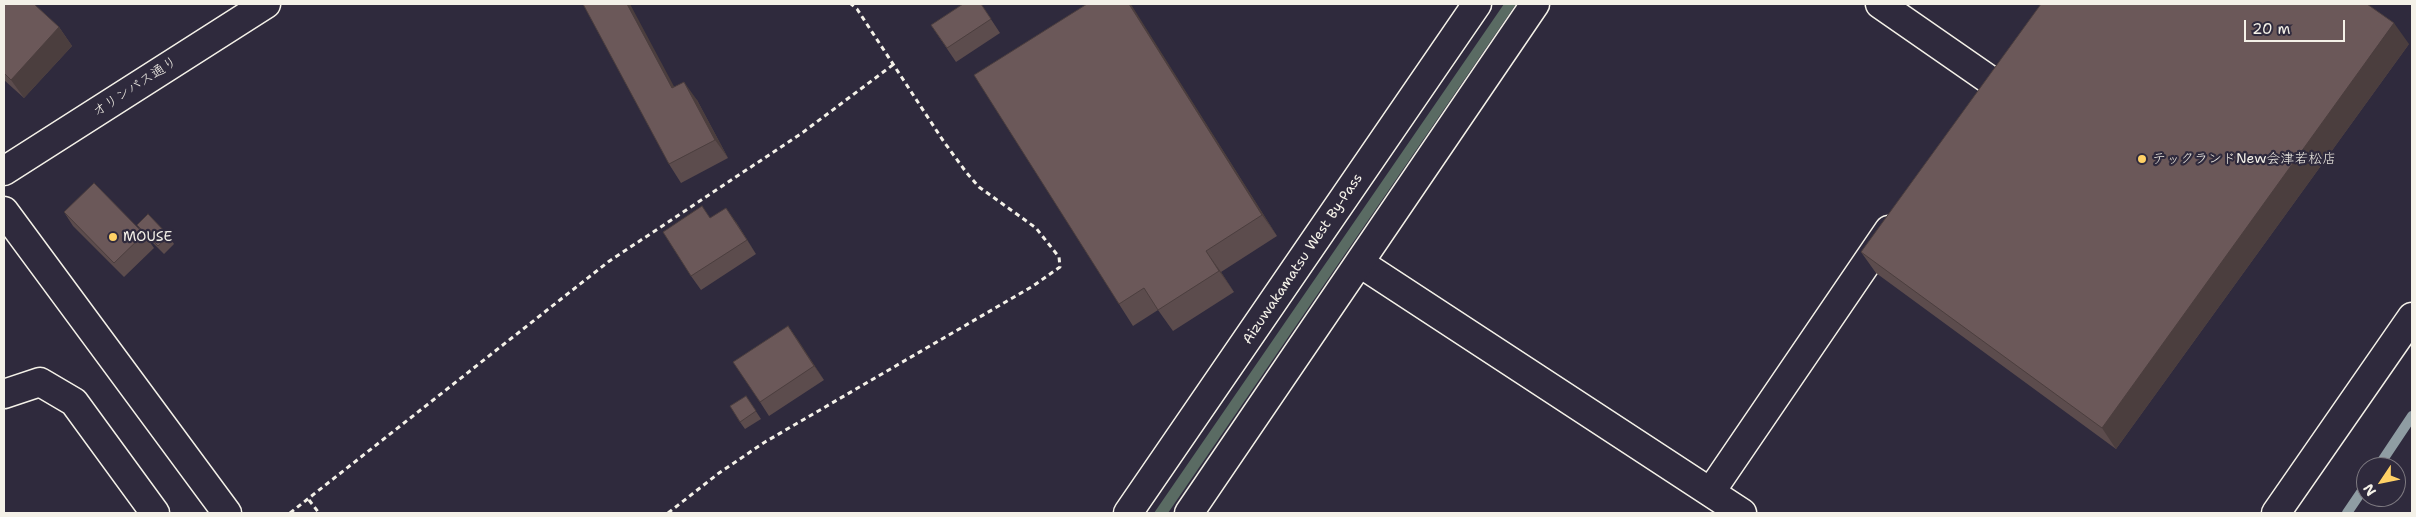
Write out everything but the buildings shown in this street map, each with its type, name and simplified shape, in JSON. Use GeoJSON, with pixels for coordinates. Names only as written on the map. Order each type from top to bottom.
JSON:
{"type":"FeatureCollection","features":[{"type":"Feature","properties":{"kind":"main road","name":"オリンパス通り"},"geometry":{"type":"LineString","coordinates":[[4,171],[266,4]]}},
{"type":"Feature","properties":{"kind":"main road","name":"Aizuwakamatsu West By-Pass"},"geometry":{"type":"LineString","coordinates":[[1128,513],[1478,4]]}},
{"type":"Feature","properties":{"kind":"main road"},"geometry":{"type":"LineString","coordinates":[[1190,513],[1535,4]]}},
{"type":"Feature","properties":{"kind":"main road"},"geometry":{"type":"LineString","coordinates":[[1880,4],[1991,81]]}},
{"type":"Feature","properties":{"kind":"main road"},"geometry":{"type":"LineString","coordinates":[[1974,105],[2007,58]]}},
{"type":"Feature","properties":{"kind":"main road"},"geometry":{"type":"LineString","coordinates":[[4,210],[227,513]]}},
{"type":"Feature","properties":{"kind":"main road"},"geometry":{"type":"LineString","coordinates":[[1718,480],[1902,211]]}},
{"type":"Feature","properties":{"kind":"main road"},"geometry":{"type":"LineString","coordinates":[[1360,263],[1742,513]]}},
{"type":"Feature","properties":{"kind":"main road"},"geometry":{"type":"LineString","coordinates":[[2276,513],[2412,317]]}},
{"type":"Feature","properties":{"kind":"main road"},"geometry":{"type":"LineString","coordinates":[[4,394],[40,382],[74,402],[155,513]]}},
{"type":"Feature","properties":{"kind":"path"},"geometry":{"type":"LineString","coordinates":[[668,513],[719,473],[765,442],[1033,286],[1060,267],[1059,257],[1036,228],[978,187],[944,142],[894,64],[851,4]]}},
{"type":"Feature","properties":{"kind":"path"},"geometry":{"type":"LineString","coordinates":[[290,513],[309,500],[608,262],[802,133],[894,64]]}},
{"type":"Feature","properties":{"kind":"path"},"geometry":{"type":"LineString","coordinates":[[309,500],[319,513]]}},
{"type":"Feature","properties":{"kind":"green space"},"geometry":{"type":"Polygon","coordinates":[[[1504,4],[1516,4],[1168,513],[1154,513],[1504,4]]]}},
{"type":"Feature","properties":{"kind":"waterway"},"geometry":{"type":"LineString","coordinates":[[2385,457],[2412,416]]}},
{"type":"Feature","properties":{"kind":"waterway"},"geometry":{"type":"LineString","coordinates":[[2347,513],[2356,500]]}},
{"type":"Feature","properties":{"kind":"place","name":"テックランドNew会津若松店"},"geometry":{"type":"Point","coordinates":[2142,159]}},
{"type":"Feature","properties":{"kind":"place","name":"MOUSE"},"geometry":{"type":"Point","coordinates":[113,237]}}]}
